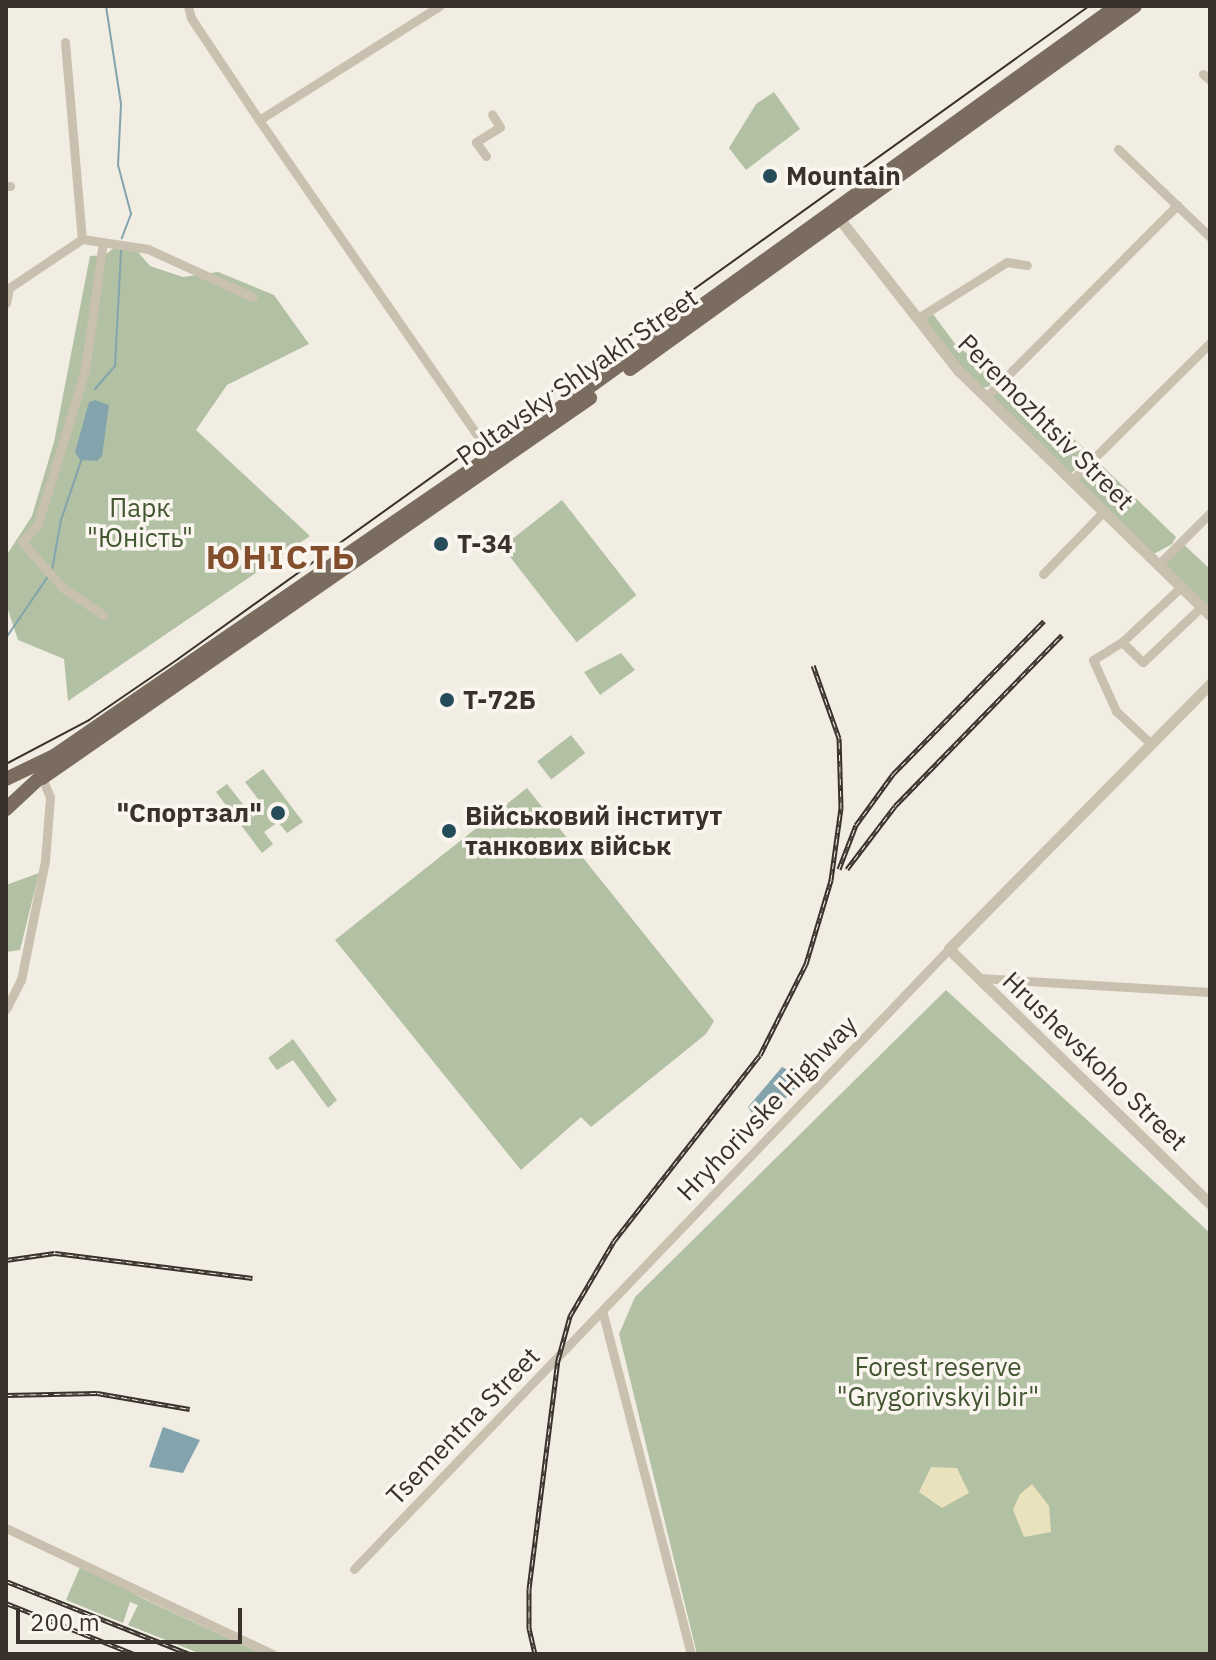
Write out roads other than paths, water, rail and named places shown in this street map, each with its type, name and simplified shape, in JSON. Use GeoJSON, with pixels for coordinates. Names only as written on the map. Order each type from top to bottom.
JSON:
{"type":"FeatureCollection","features":[{"type":"Feature","properties":{"kind":"main road","name":"Poltavsky Shlyakh Street"},"geometry":{"type":"LineString","coordinates":[[837,215],[1117,6]]}},
{"type":"Feature","properties":{"kind":"main road","name":"Poltavsky Shlyakh Street"},"geometry":{"type":"LineString","coordinates":[[42,778],[1135,6]]}},
{"type":"Feature","properties":{"kind":"main road","name":"Poltavsky Shlyakh Street"},"geometry":{"type":"LineString","coordinates":[[6,809],[82,737],[494,460]]}},
{"type":"Feature","properties":{"kind":"main road"},"geometry":{"type":"LineString","coordinates":[[6,779],[82,737]]}},
{"type":"Feature","properties":{"kind":"street"},"geometry":{"type":"LineString","coordinates":[[188,6],[259,120],[494,460]]}},
{"type":"Feature","properties":{"kind":"street"},"geometry":{"type":"LineString","coordinates":[[259,120],[439,6]]}},
{"type":"Feature","properties":{"kind":"street"},"geometry":{"type":"LineString","coordinates":[[65,42],[82,239]]}},
{"type":"Feature","properties":{"kind":"street"},"geometry":{"type":"LineString","coordinates":[[486,156],[476,142],[500,127],[492,114]]}},
{"type":"Feature","properties":{"kind":"street"},"geometry":{"type":"LineString","coordinates":[[1118,149],[1210,237]]}},
{"type":"Feature","properties":{"kind":"street"},"geometry":{"type":"LineString","coordinates":[[986,397],[1177,205]]}},
{"type":"Feature","properties":{"kind":"street","name":"Peremozhtsiv Street"},"geometry":{"type":"LineString","coordinates":[[837,215],[918,318],[986,397],[1206,611]]}},
{"type":"Feature","properties":{"kind":"street"},"geometry":{"type":"LineString","coordinates":[[6,303],[8,287],[82,239],[148,249],[253,297]]}},
{"type":"Feature","properties":{"kind":"street"},"geometry":{"type":"LineString","coordinates":[[103,242],[85,370],[38,524],[22,542],[49,575],[103,615]]}},
{"type":"Feature","properties":{"kind":"street"},"geometry":{"type":"LineString","coordinates":[[918,318],[1007,262],[1027,265]]}},
{"type":"Feature","properties":{"kind":"street"},"geometry":{"type":"LineString","coordinates":[[1072,480],[1210,343]]}},
{"type":"Feature","properties":{"kind":"street"},"geometry":{"type":"LineString","coordinates":[[1043,574],[1104,511]]}},
{"type":"Feature","properties":{"kind":"street"},"geometry":{"type":"LineString","coordinates":[[1158,565],[1210,513]]}},
{"type":"Feature","properties":{"kind":"street"},"geometry":{"type":"LineString","coordinates":[[1150,743],[1116,711],[1093,664],[1122,642],[1181,587]]}},
{"type":"Feature","properties":{"kind":"street"},"geometry":{"type":"LineString","coordinates":[[1122,642],[1143,662],[1206,611]]}},
{"type":"Feature","properties":{"kind":"street","name":"Hryhorivske Highway"},"geometry":{"type":"LineString","coordinates":[[603,1314],[949,949],[1210,684]]}},
{"type":"Feature","properties":{"kind":"street"},"geometry":{"type":"LineString","coordinates":[[6,1009],[21,980],[45,861],[50,797],[42,778]]}},
{"type":"Feature","properties":{"kind":"street","name":"Hrushevskoho Street"},"geometry":{"type":"LineString","coordinates":[[949,949],[1210,1204]]}},
{"type":"Feature","properties":{"kind":"street"},"geometry":{"type":"LineString","coordinates":[[979,978],[1210,992]]}},
{"type":"Feature","properties":{"kind":"street"},"geometry":{"type":"LineString","coordinates":[[603,1314],[691,1654]]}},
{"type":"Feature","properties":{"kind":"street","name":"Tsementna Street"},"geometry":{"type":"LineString","coordinates":[[354,1569],[603,1314]]}},
{"type":"Feature","properties":{"kind":"street"},"geometry":{"type":"LineString","coordinates":[[6,1528],[273,1654]]}},
{"type":"Feature","properties":{"kind":"water"},"geometry":{"type":"Polygon","coordinates":[[[95,400],[109,405],[102,456],[97,461],[80,460],[75,452],[89,402],[95,400]]]}},
{"type":"Feature","properties":{"kind":"water"},"geometry":{"type":"Polygon","coordinates":[[[782,1067],[798,1075],[798,1086],[759,1124],[748,1107],[782,1067]]]}},
{"type":"Feature","properties":{"kind":"water"},"geometry":{"type":"Polygon","coordinates":[[[163,1427],[200,1440],[183,1473],[149,1467],[163,1427]]]}},
{"type":"Feature","properties":{"kind":"waterway"},"geometry":{"type":"LineString","coordinates":[[106,6],[121,104],[118,165],[131,214],[122,238]]}},
{"type":"Feature","properties":{"kind":"waterway"},"geometry":{"type":"LineString","coordinates":[[95,389],[115,366],[121,250]]}},
{"type":"Feature","properties":{"kind":"waterway"},"geometry":{"type":"LineString","coordinates":[[52,570],[61,520],[82,458]]}},
{"type":"Feature","properties":{"kind":"waterway"},"geometry":{"type":"LineString","coordinates":[[6,638],[49,575]]}},
{"type":"Feature","properties":{"kind":"tram line"},"geometry":{"type":"LineString","coordinates":[[6,764],[89,720],[178,659],[1089,6]]}},
{"type":"Feature","properties":{"kind":"railway"},"geometry":{"type":"LineString","coordinates":[[839,869],[856,825],[893,774],[1044,621]]}},
{"type":"Feature","properties":{"kind":"railway"},"geometry":{"type":"LineString","coordinates":[[847,869],[895,806],[1062,635]]}},
{"type":"Feature","properties":{"kind":"railway"},"geometry":{"type":"LineString","coordinates":[[535,1654],[529,1629],[529,1589],[558,1360],[570,1316],[614,1241],[760,1055],[806,964],[831,880],[841,808],[839,738],[813,665]]}},
{"type":"Feature","properties":{"kind":"railway"},"geometry":{"type":"LineString","coordinates":[[6,1260],[55,1253],[252,1278]]}},
{"type":"Feature","properties":{"kind":"railway"},"geometry":{"type":"LineString","coordinates":[[6,1395],[97,1393],[190,1409]]}},
{"type":"Feature","properties":{"kind":"railway"},"geometry":{"type":"LineString","coordinates":[[6,1581],[189,1654]]}},
{"type":"Feature","properties":{"kind":"railway"},"geometry":{"type":"LineString","coordinates":[[6,1603],[134,1654]]}},
{"type":"Feature","properties":{"kind":"place","name":"Mountain"},"geometry":{"type":"Point","coordinates":[770,176]}},
{"type":"Feature","properties":{"kind":"place","name":"T-34"},"geometry":{"type":"Point","coordinates":[441,544]}},
{"type":"Feature","properties":{"kind":"place","name":"Т-72Б"},"geometry":{"type":"Point","coordinates":[447,700]}},
{"type":"Feature","properties":{"kind":"place","name":"\"Спортзал\""},"geometry":{"type":"Point","coordinates":[278,813]}},
{"type":"Feature","properties":{"kind":"place","name":"Військовий інститут танкових військ"},"geometry":{"type":"Point","coordinates":[449,831]}},
{"type":"Feature","properties":{"kind":"district","name":"ЮНІСТЬ"},"geometry":{"type":"Point","coordinates":[281,557]}},
{"type":"Feature","properties":{"kind":"park label","name":"Парк \"Юність\""},"geometry":{"type":"Point","coordinates":[140,523]}},
{"type":"Feature","properties":{"kind":"park label","name":"Forest reserve \"Grygorivskyi bir\""},"geometry":{"type":"Point","coordinates":[938,1382]}}]}
